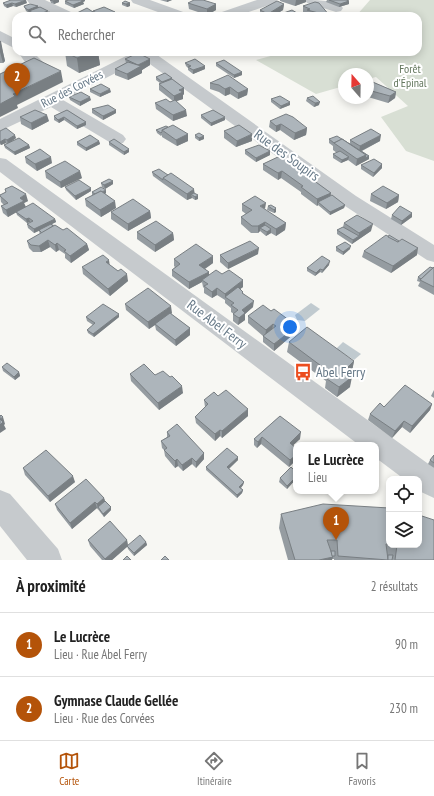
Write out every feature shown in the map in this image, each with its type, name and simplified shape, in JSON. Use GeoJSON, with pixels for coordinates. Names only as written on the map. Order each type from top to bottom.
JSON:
{"type":"FeatureCollection","features":[{"type":"Feature","properties":{"kind":"street"},"geometry":{"type":"LineString","coordinates":[[34,0],[60,12]]}},
{"type":"Feature","properties":{"kind":"street"},"geometry":{"type":"LineString","coordinates":[[138,0],[170,12]]}},
{"type":"Feature","properties":{"kind":"street"},"geometry":{"type":"LineString","coordinates":[[236,12],[270,0]]}},
{"type":"Feature","properties":{"kind":"street"},"geometry":{"type":"LineString","coordinates":[[312,0],[336,8]]}},
{"type":"Feature","properties":{"kind":"street"},"geometry":{"type":"LineString","coordinates":[[0,35],[12,43]]}},
{"type":"Feature","properties":{"kind":"street"},"geometry":{"type":"LineString","coordinates":[[0,81],[35,67],[35,62],[29,56]]}},
{"type":"Feature","properties":{"kind":"street","name":"Rue des Corvées"},"geometry":{"type":"LineString","coordinates":[[0,126],[136,56]]}},
{"type":"Feature","properties":{"kind":"street","name":"Rue des Soupirs"},"geometry":{"type":"LineString","coordinates":[[150,56],[349,200],[434,255]]}},
{"type":"Feature","properties":{"kind":"street"},"geometry":{"type":"LineString","coordinates":[[51,100],[117,139]]}},
{"type":"Feature","properties":{"kind":"street","name":"Rue Abel Ferry"},"geometry":{"type":"LineString","coordinates":[[0,163],[376,442]]}},
{"type":"Feature","properties":{"kind":"street","name":"Rue Abel Ferry"},"geometry":{"type":"LineString","coordinates":[[379,444],[434,485]]}},
{"type":"Feature","properties":{"kind":"street"},"geometry":{"type":"LineString","coordinates":[[0,504],[47,560]]}},
{"type":"Feature","properties":{"kind":"green space","name":"Forêt d'Épinal"},"geometry":{"type":"Polygon","coordinates":[[[370,0],[434,0],[434,161],[406,151],[381,117],[408,106],[376,77],[374,78],[374,68],[338,68],[338,88],[316,94],[256,60],[270,56],[422,56],[422,12],[360,12],[370,0]]]}},
{"type":"Feature","properties":{"kind":"shaded area"},"geometry":{"type":"Polygon","coordinates":[[[311,303],[320,309],[305,321],[297,320],[295,315],[311,303]]]}},
{"type":"Feature","properties":{"kind":"shaded area"},"geometry":{"type":"Polygon","coordinates":[[[343,342],[361,354],[354,360],[336,349],[343,342]]]}},
{"type":"Feature","properties":{"kind":"building"},"geometry":{"type":"Polygon","coordinates":[[[11,0],[26,0],[15,4],[12,3],[6,5],[3,3],[11,0]]]}},
{"type":"Feature","properties":{"kind":"building"},"geometry":{"type":"Polygon","coordinates":[[[194,0],[203,0],[216,4],[207,9],[188,3],[194,0]]]}},
{"type":"Feature","properties":{"kind":"building"},"geometry":{"type":"Polygon","coordinates":[[[329,0],[346,0],[349,1],[340,4],[329,0]]]}},
{"type":"Feature","properties":{"kind":"building"},"geometry":{"type":"Polygon","coordinates":[[[65,1],[83,1],[73,5],[65,1]]]}},
{"type":"Feature","properties":{"kind":"building"},"geometry":{"type":"Polygon","coordinates":[[[125,1],[130,3],[122,3],[125,1]]]}},
{"type":"Feature","properties":{"kind":"building"},"geometry":{"type":"Polygon","coordinates":[[[277,1],[284,4],[271,12],[264,12],[260,10],[277,1]]]}},
{"type":"Feature","properties":{"kind":"building"},"geometry":{"type":"Polygon","coordinates":[[[315,2],[319,3],[327,12],[315,12],[307,10],[310,9],[303,6],[315,2]]]}},
{"type":"Feature","properties":{"kind":"building"},"geometry":{"type":"Polygon","coordinates":[[[30,4],[38,6],[28,10],[25,8],[24,6],[30,4]]]}},
{"type":"Feature","properties":{"kind":"building"},"geometry":{"type":"Polygon","coordinates":[[[40,7],[48,11],[31,12],[29,11],[40,7]]]}},
{"type":"Feature","properties":{"kind":"building"},"geometry":{"type":"Polygon","coordinates":[[[104,7],[115,12],[95,12],[93,11],[104,7]]]}},
{"type":"Feature","properties":{"kind":"building"},"geometry":{"type":"Polygon","coordinates":[[[87,8],[93,12],[79,12],[87,8]]]}},
{"type":"Feature","properties":{"kind":"building"},"geometry":{"type":"Polygon","coordinates":[[[132,56],[144,56],[150,59],[138,65],[125,59],[132,56]]]}},
{"type":"Feature","properties":{"kind":"building"},"geometry":{"type":"Polygon","coordinates":[[[34,58],[61,71],[13,94],[15,96],[0,104],[0,74],[34,58]]]}},
{"type":"Feature","properties":{"kind":"building"},"geometry":{"type":"Polygon","coordinates":[[[195,59],[205,66],[193,70],[188,67],[191,66],[185,63],[195,59]]]}},
{"type":"Feature","properties":{"kind":"building"},"geometry":{"type":"Polygon","coordinates":[[[224,60],[242,72],[234,75],[216,63],[224,60]]]}},
{"type":"Feature","properties":{"kind":"building"},"geometry":{"type":"Polygon","coordinates":[[[128,62],[141,66],[127,74],[115,69],[128,62]]]}},
{"type":"Feature","properties":{"kind":"building"},"geometry":{"type":"Polygon","coordinates":[[[165,73],[172,78],[162,82],[156,77],[165,73]]]}},
{"type":"Feature","properties":{"kind":"building"},"geometry":{"type":"Polygon","coordinates":[[[228,75],[248,89],[238,93],[230,87],[225,89],[219,85],[210,83],[228,75]]]}},
{"type":"Feature","properties":{"kind":"building"},"geometry":{"type":"Polygon","coordinates":[[[172,79],[184,88],[179,90],[183,92],[174,96],[159,84],[172,79]]]}},
{"type":"Feature","properties":{"kind":"building"},"geometry":{"type":"Polygon","coordinates":[[[374,83],[396,92],[390,96],[374,92],[374,83]]]}},
{"type":"Feature","properties":{"kind":"building"},"geometry":{"type":"Polygon","coordinates":[[[101,84],[110,89],[100,94],[90,89],[101,84]]]}},
{"type":"Feature","properties":{"kind":"building"},"geometry":{"type":"Polygon","coordinates":[[[81,92],[90,97],[80,102],[69,97],[81,92]]]}},
{"type":"Feature","properties":{"kind":"building"},"geometry":{"type":"Polygon","coordinates":[[[280,96],[290,102],[281,106],[271,99],[280,96]]]}},
{"type":"Feature","properties":{"kind":"building"},"geometry":{"type":"Polygon","coordinates":[[[313,96],[320,102],[315,103],[307,98],[313,96]]]}},
{"type":"Feature","properties":{"kind":"building"},"geometry":{"type":"Polygon","coordinates":[[[166,99],[170,102],[175,100],[186,110],[173,115],[155,103],[166,99]]]}},
{"type":"Feature","properties":{"kind":"building"},"geometry":{"type":"Polygon","coordinates":[[[108,105],[116,110],[103,116],[92,109],[108,105]]]}},
{"type":"Feature","properties":{"kind":"building"},"geometry":{"type":"Polygon","coordinates":[[[35,110],[47,115],[31,123],[20,117],[35,110]]]}},
{"type":"Feature","properties":{"kind":"building"},"geometry":{"type":"Polygon","coordinates":[[[67,110],[86,122],[77,126],[64,117],[58,120],[54,116],[67,110]]]}},
{"type":"Feature","properties":{"kind":"building"},"geometry":{"type":"Polygon","coordinates":[[[213,110],[225,117],[211,123],[201,115],[213,110]]]}},
{"type":"Feature","properties":{"kind":"building"},"geometry":{"type":"Polygon","coordinates":[[[286,114],[293,117],[307,128],[295,133],[281,124],[276,126],[270,121],[286,114]]]}},
{"type":"Feature","properties":{"kind":"building"},"geometry":{"type":"Polygon","coordinates":[[[173,125],[188,134],[176,140],[162,130],[173,125]]]}},
{"type":"Feature","properties":{"kind":"building"},"geometry":{"type":"Polygon","coordinates":[[[239,125],[252,134],[237,141],[224,131],[239,125]]]}},
{"type":"Feature","properties":{"kind":"building"},"geometry":{"type":"Polygon","coordinates":[[[166,126],[168,127],[162,130],[161,133],[156,130],[166,126]]]}},
{"type":"Feature","properties":{"kind":"building"},"geometry":{"type":"Polygon","coordinates":[[[6,128],[15,135],[0,142],[0,131],[6,128]]]}},
{"type":"Feature","properties":{"kind":"building"},"geometry":{"type":"Polygon","coordinates":[[[371,129],[381,135],[360,146],[350,140],[371,129]]]}},
{"type":"Feature","properties":{"kind":"building"},"geometry":{"type":"Polygon","coordinates":[[[199,133],[204,136],[199,138],[195,135],[199,133]]]}},
{"type":"Feature","properties":{"kind":"building"},"geometry":{"type":"Polygon","coordinates":[[[90,135],[99,141],[86,148],[77,142],[90,135]]]}},
{"type":"Feature","properties":{"kind":"building"},"geometry":{"type":"Polygon","coordinates":[[[337,136],[342,139],[334,143],[329,139],[337,136]]]}},
{"type":"Feature","properties":{"kind":"building"},"geometry":{"type":"Polygon","coordinates":[[[19,138],[29,145],[14,152],[4,145],[19,138]]]}},
{"type":"Feature","properties":{"kind":"building"},"geometry":{"type":"Polygon","coordinates":[[[114,139],[129,149],[124,152],[109,142],[114,139]]]}},
{"type":"Feature","properties":{"kind":"building"},"geometry":{"type":"Polygon","coordinates":[[[342,139],[366,155],[357,159],[334,143],[342,139]]]}},
{"type":"Feature","properties":{"kind":"building"},"geometry":{"type":"Polygon","coordinates":[[[345,141],[369,156],[365,158],[366,155],[345,141]]]}},
{"type":"Feature","properties":{"kind":"building"},"geometry":{"type":"Polygon","coordinates":[[[259,145],[270,151],[256,158],[245,150],[259,145]]]}},
{"type":"Feature","properties":{"kind":"building"},"geometry":{"type":"Polygon","coordinates":[[[40,149],[51,157],[35,164],[25,157],[40,149]]]}},
{"type":"Feature","properties":{"kind":"building"},"geometry":{"type":"Polygon","coordinates":[[[340,151],[349,157],[342,160],[333,154],[340,151]]]}},
{"type":"Feature","properties":{"kind":"building"},"geometry":{"type":"Polygon","coordinates":[[[280,156],[331,193],[317,199],[301,187],[303,186],[282,171],[278,173],[263,164],[280,156]]]}},
{"type":"Feature","properties":{"kind":"building"},"geometry":{"type":"Polygon","coordinates":[[[374,159],[382,164],[374,173],[361,165],[374,159]]]}},
{"type":"Feature","properties":{"kind":"building"},"geometry":{"type":"Polygon","coordinates":[[[65,161],[80,171],[60,182],[45,171],[65,161]]]}},
{"type":"Feature","properties":{"kind":"building"},"geometry":{"type":"Polygon","coordinates":[[[159,169],[168,175],[163,178],[163,180],[152,172],[159,169]]]}},
{"type":"Feature","properties":{"kind":"building"},"geometry":{"type":"Polygon","coordinates":[[[171,173],[194,189],[187,194],[163,178],[171,173]]]}},
{"type":"Feature","properties":{"kind":"building"},"geometry":{"type":"Polygon","coordinates":[[[109,179],[113,181],[104,185],[101,183],[109,179]]]}},
{"type":"Feature","properties":{"kind":"building"},"geometry":{"type":"Polygon","coordinates":[[[79,180],[91,188],[75,196],[65,187],[79,180]]]}},
{"type":"Feature","properties":{"kind":"building"},"geometry":{"type":"Polygon","coordinates":[[[12,186],[26,194],[20,198],[24,201],[6,210],[1,206],[8,203],[0,195],[6,192],[5,189],[12,186]]]}},
{"type":"Feature","properties":{"kind":"building"},"geometry":{"type":"Polygon","coordinates":[[[383,186],[399,195],[387,203],[371,194],[383,186]]]}},
{"type":"Feature","properties":{"kind":"building"},"geometry":{"type":"Polygon","coordinates":[[[101,187],[106,190],[95,194],[92,192],[101,187]]]}},
{"type":"Feature","properties":{"kind":"building"},"geometry":{"type":"Polygon","coordinates":[[[101,191],[115,201],[100,210],[85,199],[101,191]]]}},
{"type":"Feature","properties":{"kind":"building"},"geometry":{"type":"Polygon","coordinates":[[[194,193],[198,195],[195,197],[191,194],[194,193]]]}},
{"type":"Feature","properties":{"kind":"building"},"geometry":{"type":"Polygon","coordinates":[[[332,195],[345,205],[330,212],[318,202],[332,195]]]}},
{"type":"Feature","properties":{"kind":"building"},"geometry":{"type":"Polygon","coordinates":[[[255,196],[266,203],[260,206],[286,223],[276,229],[265,222],[258,226],[252,226],[241,217],[252,210],[242,204],[255,196]]]}},
{"type":"Feature","properties":{"kind":"building"},"geometry":{"type":"Polygon","coordinates":[[[133,199],[150,211],[128,224],[111,212],[133,199]]]}},
{"type":"Feature","properties":{"kind":"building"},"geometry":{"type":"Polygon","coordinates":[[[33,203],[55,219],[34,229],[27,224],[33,221],[29,218],[26,219],[16,212],[33,203]]]}},
{"type":"Feature","properties":{"kind":"building"},"geometry":{"type":"Polygon","coordinates":[[[271,205],[276,208],[274,210],[268,206],[271,205]]]}},
{"type":"Feature","properties":{"kind":"building"},"geometry":{"type":"Polygon","coordinates":[[[400,206],[412,213],[402,221],[392,215],[400,206]]]}},
{"type":"Feature","properties":{"kind":"building"},"geometry":{"type":"Polygon","coordinates":[[[357,215],[373,224],[359,233],[344,223],[357,215]]]}},
{"type":"Feature","properties":{"kind":"building"},"geometry":{"type":"Polygon","coordinates":[[[156,221],[173,233],[155,245],[137,232],[156,221]]]}},
{"type":"Feature","properties":{"kind":"building"},"geometry":{"type":"Polygon","coordinates":[[[51,224],[53,226],[42,233],[39,230],[51,224]]]}},
{"type":"Feature","properties":{"kind":"building"},"geometry":{"type":"Polygon","coordinates":[[[55,225],[63,230],[67,228],[87,244],[70,256],[64,251],[66,250],[57,243],[55,245],[48,240],[39,246],[31,245],[27,241],[55,225]]]}},
{"type":"Feature","properties":{"kind":"building"},"geometry":{"type":"Polygon","coordinates":[[[265,225],[271,229],[267,232],[260,228],[265,225]]]}},
{"type":"Feature","properties":{"kind":"building"},"geometry":{"type":"Polygon","coordinates":[[[343,227],[359,236],[353,240],[337,230],[343,227]]]}},
{"type":"Feature","properties":{"kind":"building"},"geometry":{"type":"Polygon","coordinates":[[[386,235],[398,242],[402,239],[418,248],[393,266],[364,251],[386,235]]]}},
{"type":"Feature","properties":{"kind":"building"},"geometry":{"type":"Polygon","coordinates":[[[389,235],[399,241],[398,242],[388,237],[389,235]]]}},
{"type":"Feature","properties":{"kind":"building"},"geometry":{"type":"Polygon","coordinates":[[[250,241],[259,248],[228,263],[220,255],[250,241]]]}},
{"type":"Feature","properties":{"kind":"building"},"geometry":{"type":"Polygon","coordinates":[[[345,242],[351,246],[343,252],[336,247],[345,242]]]}},
{"type":"Feature","properties":{"kind":"building"},"geometry":{"type":"Polygon","coordinates":[[[196,244],[213,256],[199,265],[209,272],[189,282],[172,270],[180,264],[174,259],[196,244]]]}},
{"type":"Feature","properties":{"kind":"building"},"geometry":{"type":"Polygon","coordinates":[[[103,255],[109,260],[106,262],[118,271],[121,269],[127,274],[108,289],[82,267],[103,255]]]}},
{"type":"Feature","properties":{"kind":"building"},"geometry":{"type":"Polygon","coordinates":[[[322,256],[330,261],[323,270],[320,269],[316,273],[307,268],[322,256]]]}},
{"type":"Feature","properties":{"kind":"building"},"geometry":{"type":"Polygon","coordinates":[[[430,267],[433,268],[421,279],[418,277],[430,267]]]}},
{"type":"Feature","properties":{"kind":"building"},"geometry":{"type":"Polygon","coordinates":[[[434,267],[434,287],[420,280],[434,267]]]}},
{"type":"Feature","properties":{"kind":"building"},"geometry":{"type":"Polygon","coordinates":[[[216,270],[222,274],[229,270],[243,280],[225,294],[217,288],[212,292],[204,286],[208,284],[202,280],[216,270]]]}},
{"type":"Feature","properties":{"kind":"building"},"geometry":{"type":"Polygon","coordinates":[[[238,287],[243,292],[242,293],[254,301],[242,310],[245,313],[239,318],[233,314],[238,310],[231,305],[234,303],[225,297],[238,287]]]}},
{"type":"Feature","properties":{"kind":"building"},"geometry":{"type":"Polygon","coordinates":[[[148,288],[171,306],[148,322],[125,304],[148,288]]]}},
{"type":"Feature","properties":{"kind":"building"},"geometry":{"type":"Polygon","coordinates":[[[103,304],[119,314],[93,334],[87,330],[95,323],[86,317],[103,304]]]}},
{"type":"Feature","properties":{"kind":"building"},"geometry":{"type":"Polygon","coordinates":[[[263,305],[271,311],[274,309],[297,326],[274,344],[263,336],[276,326],[273,324],[266,330],[248,316],[263,305]]]}},
{"type":"Feature","properties":{"kind":"building"},"geometry":{"type":"Polygon","coordinates":[[[170,313],[190,328],[175,340],[155,324],[170,313]]]}},
{"type":"Feature","properties":{"kind":"building"},"geometry":{"type":"Polygon","coordinates":[[[307,327],[354,361],[344,371],[352,377],[339,387],[327,379],[332,374],[289,342],[307,327]]]}},
{"type":"Feature","properties":{"kind":"building"},"geometry":{"type":"Polygon","coordinates":[[[7,363],[19,372],[14,377],[2,367],[7,363]]]}},
{"type":"Feature","properties":{"kind":"building"},"geometry":{"type":"Polygon","coordinates":[[[144,364],[155,375],[163,371],[170,377],[172,376],[182,386],[158,403],[130,374],[144,364]]]}},
{"type":"Feature","properties":{"kind":"building"},"geometry":{"type":"Polygon","coordinates":[[[405,385],[432,404],[412,426],[404,421],[395,431],[370,414],[380,403],[384,407],[405,385]]]}},
{"type":"Feature","properties":{"kind":"building"},"geometry":{"type":"Polygon","coordinates":[[[226,390],[248,409],[222,431],[220,430],[215,434],[195,417],[208,404],[204,400],[214,392],[218,396],[226,390]]]}},
{"type":"Feature","properties":{"kind":"building"},"geometry":{"type":"Polygon","coordinates":[[[280,416],[301,432],[290,443],[293,446],[293,458],[290,460],[262,437],[258,442],[254,439],[280,416]]]}},
{"type":"Feature","properties":{"kind":"building"},"geometry":{"type":"Polygon","coordinates":[[[177,424],[204,453],[196,462],[192,458],[182,465],[177,459],[175,461],[164,450],[167,448],[161,441],[170,436],[167,432],[177,424]]]}},
{"type":"Feature","properties":{"kind":"building"},"geometry":{"type":"Polygon","coordinates":[[[227,448],[238,457],[227,467],[244,482],[239,487],[243,490],[237,495],[206,467],[227,448]]]}},
{"type":"Feature","properties":{"kind":"building"},"geometry":{"type":"Polygon","coordinates":[[[46,450],[73,476],[48,496],[23,468],[46,450]]]}},
{"type":"Feature","properties":{"kind":"building"},"geometry":{"type":"Polygon","coordinates":[[[434,455],[434,463],[430,460],[434,455]]]}},
{"type":"Feature","properties":{"kind":"building"},"geometry":{"type":"Polygon","coordinates":[[[291,467],[293,469],[293,480],[287,486],[280,478],[291,467]]]}},
{"type":"Feature","properties":{"kind":"building"},"geometry":{"type":"Polygon","coordinates":[[[86,479],[104,498],[97,504],[95,502],[70,523],[55,504],[86,479]]]}},
{"type":"Feature","properties":{"kind":"building"},"geometry":{"type":"Polygon","coordinates":[[[105,501],[111,507],[103,514],[98,507],[105,501]]]}},
{"type":"Feature","properties":{"kind":"building"},"geometry":{"type":"Polygon","coordinates":[[[323,504],[386,508],[386,548],[388,560],[338,556],[337,540],[327,540],[333,557],[319,560],[295,560],[281,514],[323,504]]]}},
{"type":"Feature","properties":{"kind":"building"},"geometry":{"type":"Polygon","coordinates":[[[422,516],[434,520],[434,560],[395,560],[397,548],[422,548],[422,516]]]}},
{"type":"Feature","properties":{"kind":"building"},"geometry":{"type":"Polygon","coordinates":[[[110,521],[127,540],[105,559],[88,540],[110,521]]]}},
{"type":"Feature","properties":{"kind":"building"},"geometry":{"type":"Polygon","coordinates":[[[140,535],[146,542],[134,553],[127,546],[140,535]]]}},
{"type":"Feature","properties":{"kind":"building"},"geometry":{"type":"Polygon","coordinates":[[[331,551],[335,551],[335,556],[332,556],[331,551]]]}},
{"type":"Feature","properties":{"kind":"building"},"geometry":{"type":"Polygon","coordinates":[[[388,555],[393,555],[392,560],[388,560],[388,555]]]}},
{"type":"Feature","properties":{"kind":"building"},"geometry":{"type":"Polygon","coordinates":[[[127,556],[131,560],[123,560],[127,556]]]}},
{"type":"Feature","properties":{"kind":"building"},"geometry":{"type":"Polygon","coordinates":[[[165,556],[169,560],[161,560],[165,556]]]}},
{"type":"Feature","properties":{"kind":"place","name":"Gymnase Claude Gellée"},"geometry":{"type":"Point","coordinates":[17,96]}},
{"type":"Feature","properties":{"kind":"place","name":"Abel Ferry"},"geometry":{"type":"Point","coordinates":[303,372]}},
{"type":"Feature","properties":{"kind":"place","name":"Le Lucrèce"},"geometry":{"type":"Point","coordinates":[336,540]}}]}
